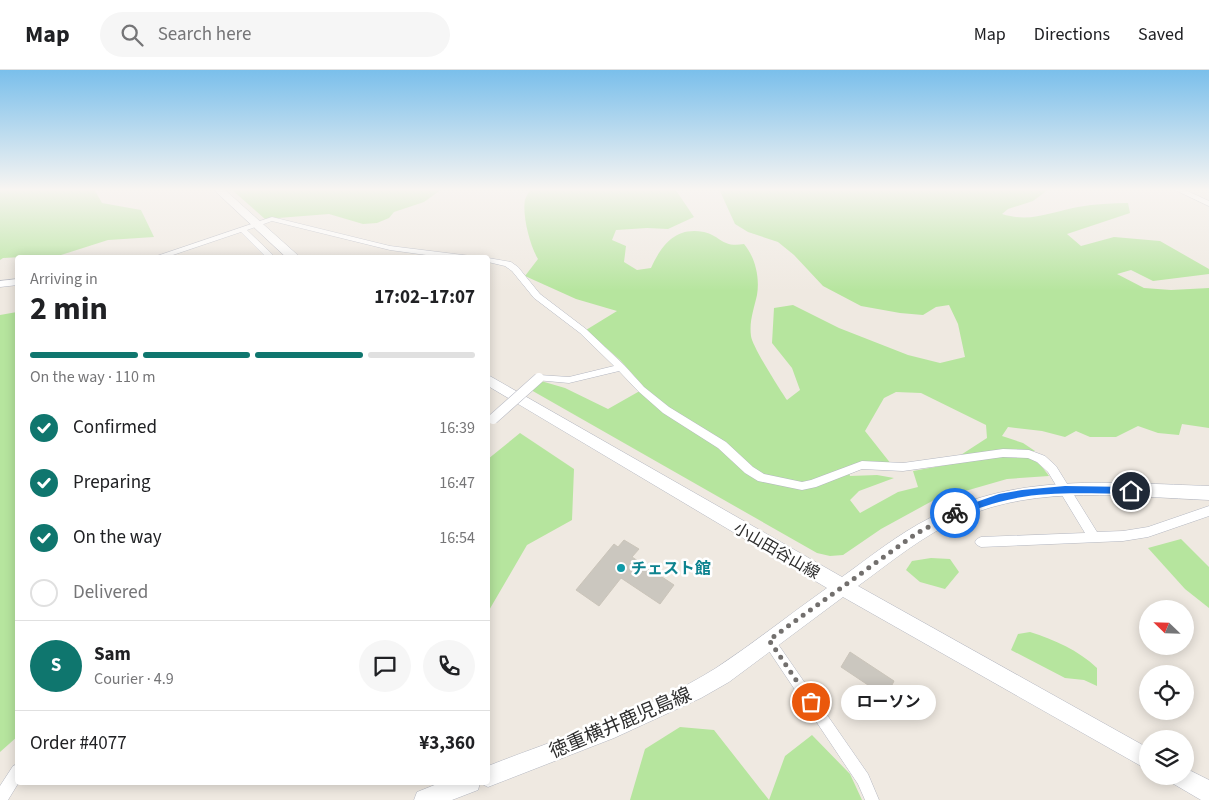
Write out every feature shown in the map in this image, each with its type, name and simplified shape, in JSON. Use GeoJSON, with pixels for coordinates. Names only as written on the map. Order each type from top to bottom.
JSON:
{"type":"FeatureCollection","features":[{"type":"Feature","properties":{"kind":"main road"},"geometry":{"type":"LineString","coordinates":[[256,224],[292,255]]}},
{"type":"Feature","properties":{"kind":"main road","name":"小山田谷山線"},"geometry":{"type":"LineString","coordinates":[[490,381],[842,587],[1139,755]]}},
{"type":"Feature","properties":{"kind":"main road","name":"徳重横井鹿児島線"},"geometry":{"type":"LineString","coordinates":[[490,775],[645,715],[678,700],[722,675],[917,533],[947,516],[999,498],[1022,493],[1065,490],[1209,493]]}},
{"type":"Feature","properties":{"kind":"main road"},"geometry":{"type":"LineString","coordinates":[[1194,784],[1209,792]]}},
{"type":"Feature","properties":{"kind":"main road"},"geometry":{"type":"LineString","coordinates":[[425,800],[462,785]]}},
{"type":"Feature","properties":{"kind":"street"},"geometry":{"type":"LineString","coordinates":[[163,255],[220,234],[259,223]]}},
{"type":"Feature","properties":{"kind":"street"},"geometry":{"type":"LineString","coordinates":[[289,223],[390,248],[447,255]]}},
{"type":"Feature","properties":{"kind":"street"},"geometry":{"type":"LineString","coordinates":[[242,229],[269,255]]}},
{"type":"Feature","properties":{"kind":"street"},"geometry":{"type":"LineString","coordinates":[[490,260],[508,264],[515,269],[537,296],[568,319],[621,366],[640,389],[666,410],[722,445],[749,470],[771,481],[802,486],[862,466],[903,467],[1019,452],[1041,458],[1052,469],[1094,538]]}},
{"type":"Feature","properties":{"kind":"street"},"geometry":{"type":"LineString","coordinates":[[0,284],[15,282]]}},
{"type":"Feature","properties":{"kind":"street"},"geometry":{"type":"LineString","coordinates":[[490,420],[539,378],[569,380],[621,366]]}},
{"type":"Feature","properties":{"kind":"street"},"geometry":{"type":"LineString","coordinates":[[981,542],[1094,538],[1148,532],[1209,511]]}},
{"type":"Feature","properties":{"kind":"street"},"geometry":{"type":"LineString","coordinates":[[769,640],[863,779],[872,800]]}},
{"type":"Feature","properties":{"kind":"street"},"geometry":{"type":"LineString","coordinates":[[0,799],[15,776]]}},
{"type":"Feature","properties":{"kind":"green space"},"geometry":{"type":"Polygon","coordinates":[[[0,223],[147,223],[154,237],[108,240],[61,255],[15,255],[15,257],[0,260],[0,223]]]}},
{"type":"Feature","properties":{"kind":"green space"},"geometry":{"type":"Polygon","coordinates":[[[526,223],[681,223],[668,229],[616,230],[612,240],[626,246],[624,262],[637,270],[651,268],[665,245],[677,235],[685,232],[704,232],[726,243],[744,244],[754,261],[758,281],[751,320],[751,336],[761,358],[787,400],[800,390],[792,368],[772,343],[774,308],[793,305],[839,328],[908,355],[940,363],[965,357],[958,324],[949,305],[936,307],[923,315],[861,306],[823,286],[794,255],[778,242],[748,232],[735,223],[1100,223],[1067,234],[1081,246],[1114,237],[1160,241],[1209,269],[1209,274],[1153,281],[1131,270],[1117,274],[1144,288],[1171,290],[1209,288],[1209,428],[1182,424],[1179,435],[1158,433],[1138,426],[1116,437],[1090,437],[1076,431],[1065,437],[1042,431],[1008,427],[1002,436],[1023,443],[1035,451],[1013,451],[953,460],[987,438],[986,425],[921,393],[896,392],[884,398],[865,431],[895,469],[848,468],[850,476],[877,475],[894,478],[859,491],[850,500],[860,513],[898,492],[918,487],[913,471],[989,458],[1018,457],[1029,458],[1035,461],[1049,476],[1007,479],[934,500],[881,529],[843,555],[830,556],[817,553],[531,390],[541,381],[565,388],[608,409],[645,388],[620,360],[586,330],[617,311],[576,299],[525,276],[538,259],[526,223]]]}},
{"type":"Feature","properties":{"kind":"green space"},"geometry":{"type":"Polygon","coordinates":[[[15,312],[15,739],[0,752],[0,315],[15,312]]]}},
{"type":"Feature","properties":{"kind":"green space"},"geometry":{"type":"Polygon","coordinates":[[[520,433],[574,469],[572,520],[527,545],[490,609],[490,457],[520,433]]]}},
{"type":"Feature","properties":{"kind":"green space"},"geometry":{"type":"Polygon","coordinates":[[[1181,539],[1209,567],[1209,608],[1185,589],[1148,548],[1181,539]]]}},
{"type":"Feature","properties":{"kind":"green space"},"geometry":{"type":"Polygon","coordinates":[[[931,558],[950,559],[959,572],[945,589],[920,582],[906,570],[912,561],[931,558]]]}},
{"type":"Feature","properties":{"kind":"green space"},"geometry":{"type":"Polygon","coordinates":[[[1030,632],[1066,646],[1090,662],[1097,668],[1097,686],[1084,680],[1065,678],[1011,650],[1018,634],[1030,632]]]}},
{"type":"Feature","properties":{"kind":"green space"},"geometry":{"type":"Polygon","coordinates":[[[680,727],[714,730],[769,800],[630,800],[645,749],[680,727]]]}},
{"type":"Feature","properties":{"kind":"green space"},"geometry":{"type":"Polygon","coordinates":[[[812,735],[850,774],[862,800],[769,800],[785,756],[812,735]]]}},
{"type":"Feature","properties":{"kind":"building","name":"チェスト館"},"geometry":{"type":"Polygon","coordinates":[[[624,540],[639,549],[632,557],[674,585],[660,604],[621,578],[599,606],[576,590],[614,544],[618,547],[624,540]]]}},
{"type":"Feature","properties":{"kind":"building"},"geometry":{"type":"Polygon","coordinates":[[[850,652],[894,681],[886,697],[841,667],[850,652]]]}},
{"type":"Feature","properties":{"kind":"way so far"},"geometry":{"type":"LineString","coordinates":[[811,702],[769,640],[917,533],[955,513]]}},
{"type":"Feature","properties":{"kind":"place","name":"チェスト館"},"geometry":{"type":"Point","coordinates":[621,568]}},
{"type":"Feature","properties":{"kind":"place","name":"ローソン"},"geometry":{"type":"Point","coordinates":[811,702]}},
{"type":"Feature","properties":{"kind":"route"},"geometry":{"type":"LineString","coordinates":[[955,513],[999,498],[1022,493],[1046,490],[1131,491]]}}]}
